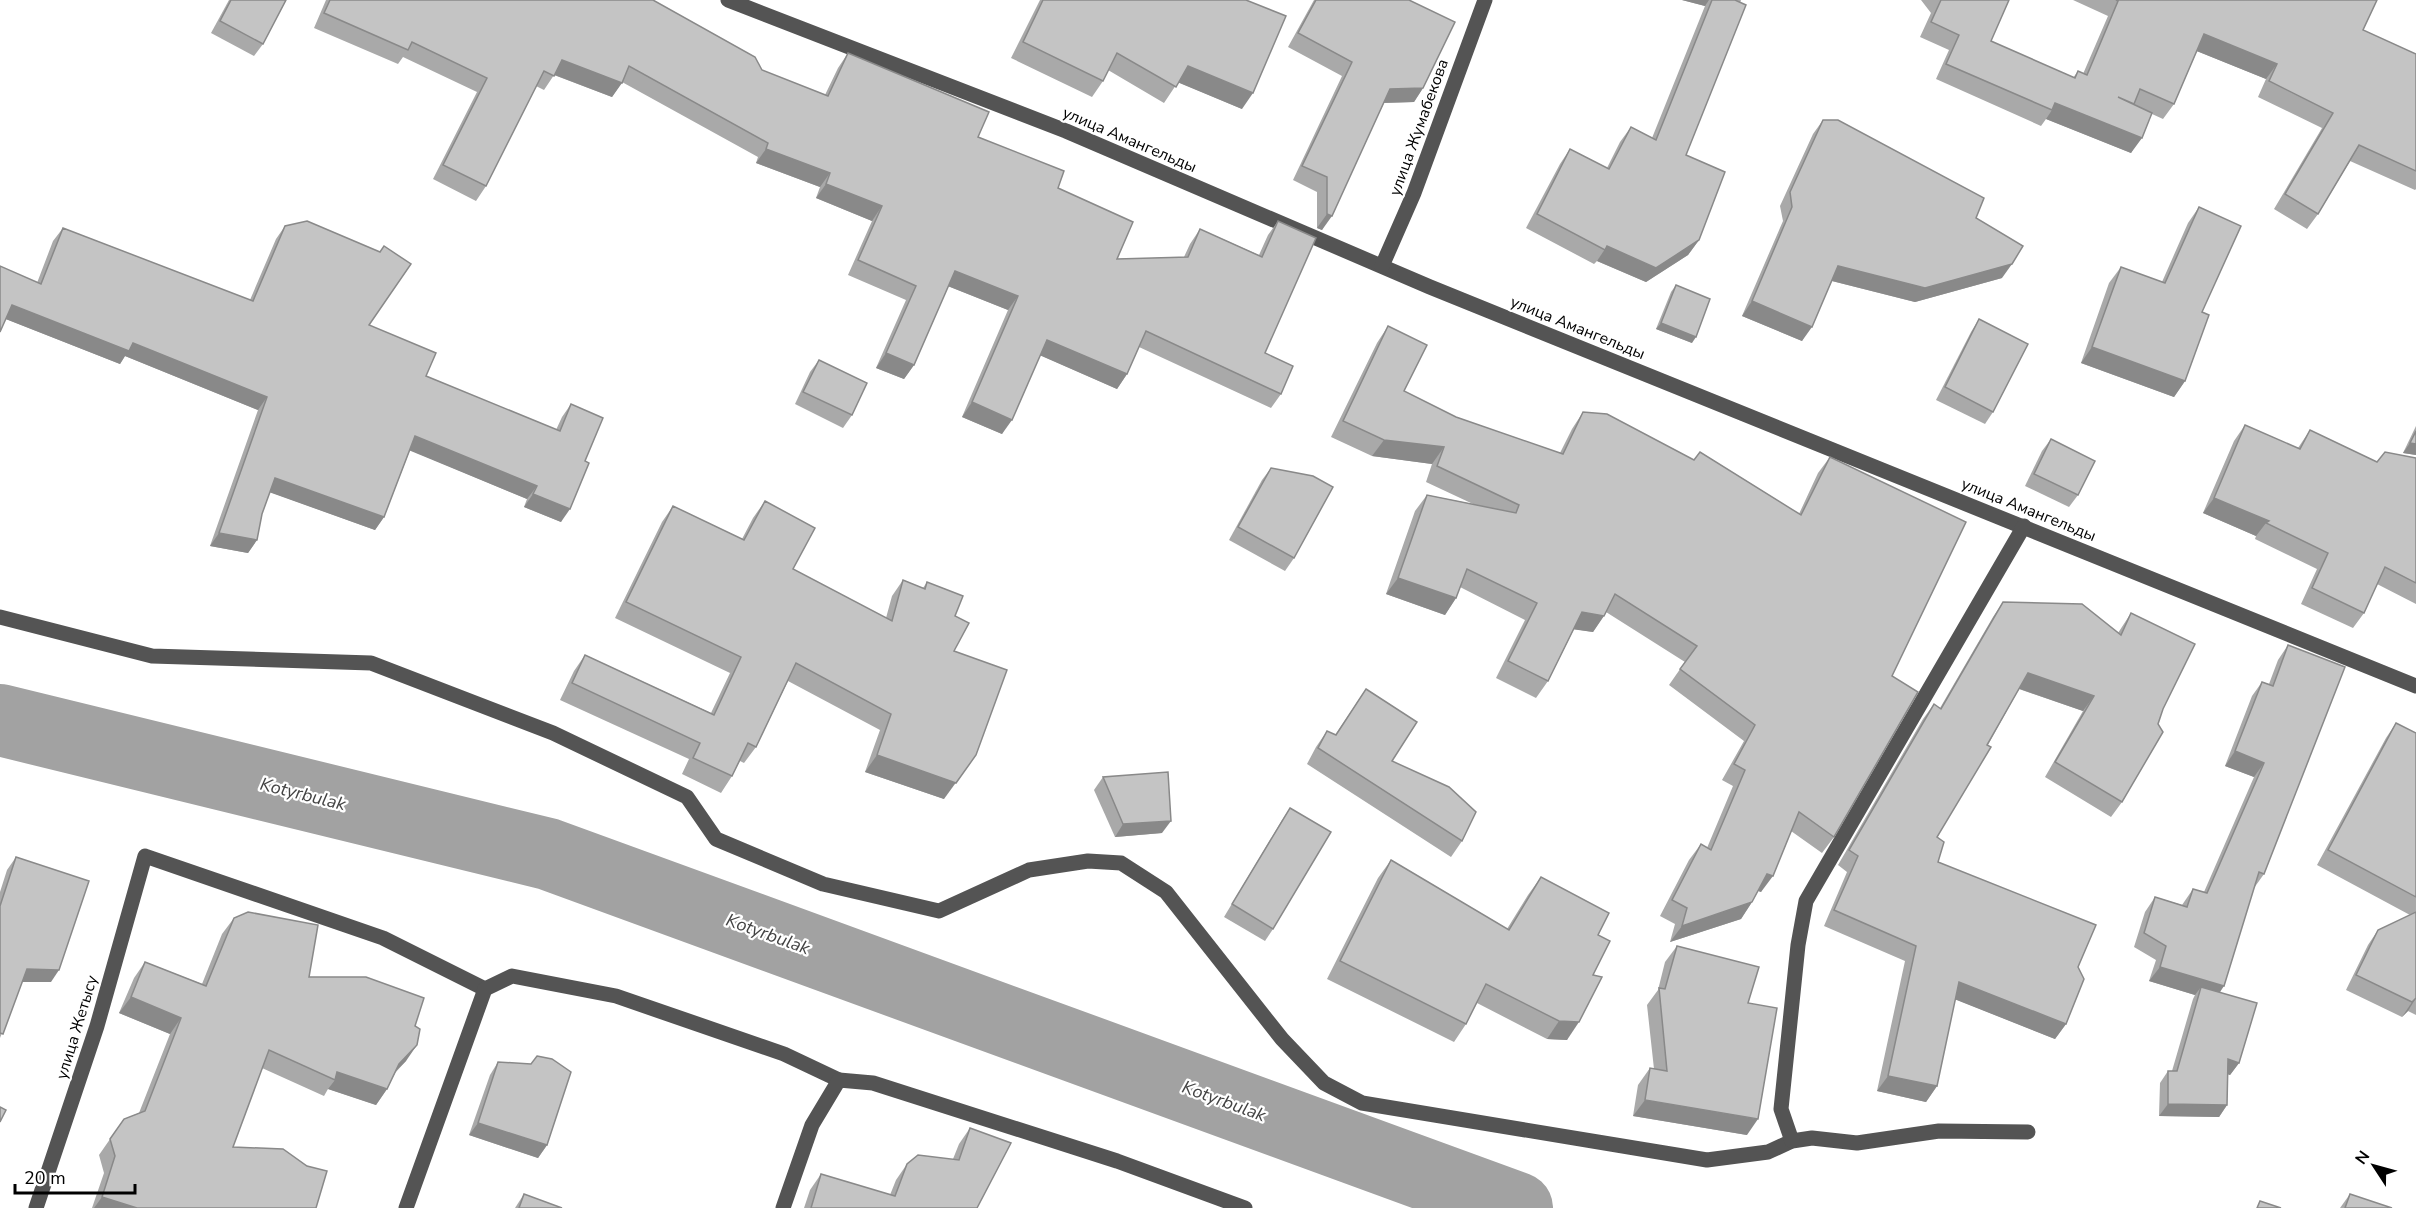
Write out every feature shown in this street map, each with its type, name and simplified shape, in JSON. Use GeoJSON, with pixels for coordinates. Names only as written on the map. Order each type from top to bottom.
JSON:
{"type":"FeatureCollection","features":[{"type":"Feature","properties":{"kind":"street","name":"улица Амангельды"},"geometry":{"type":"LineString","coordinates":[[728,0],[1066,131],[1382,266],[2416,686]]}},
{"type":"Feature","properties":{"kind":"street","name":"улица Жумабекова"},"geometry":{"type":"LineString","coordinates":[[1382,266],[1414,193],[1485,0]]}},
{"type":"Feature","properties":{"kind":"street"},"geometry":{"type":"LineString","coordinates":[[1792,1141],[1781,1109],[1798,945],[1806,901],[2024,526]]}},
{"type":"Feature","properties":{"kind":"street"},"geometry":{"type":"LineString","coordinates":[[0,617],[152,656],[371,663],[553,733],[687,797],[716,839],[823,884],[939,911],[1029,870],[1088,861],[1121,863],[1166,892],[1282,1039],[1324,1083],[1362,1103],[1707,1160],[1768,1152],[1792,1141],[1812,1138],[1857,1143],[1939,1131],[2028,1132]]}},
{"type":"Feature","properties":{"kind":"street","name":"улица Жетысу"},"geometry":{"type":"LineString","coordinates":[[36,1208],[98,1026],[146,856],[383,938],[485,989]]}},
{"type":"Feature","properties":{"kind":"street"},"geometry":{"type":"LineString","coordinates":[[406,1208],[485,989],[512,976],[616,996],[784,1054],[839,1080],[873,1083],[1117,1161],[1245,1208]]}},
{"type":"Feature","properties":{"kind":"street"},"geometry":{"type":"LineString","coordinates":[[783,1208],[812,1125],[839,1080]]}},
{"type":"Feature","properties":{"kind":"building"},"geometry":{"type":"Polygon","coordinates":[[[231,0],[286,0],[263,44],[220,21],[231,0]]]}},
{"type":"Feature","properties":{"kind":"building"},"geometry":{"type":"Polygon","coordinates":[[[330,0],[653,0],[755,57],[762,70],[828,96],[848,53],[989,112],[978,137],[1064,171],[1058,188],[1133,222],[1117,259],[1188,257],[1200,229],[1262,257],[1278,221],[1316,238],[1265,353],[1293,366],[1281,394],[1146,331],[1127,374],[1047,340],[1012,420],[972,402],[1018,296],[955,271],[914,365],[886,353],[916,286],[858,260],[882,206],[826,184],[830,173],[766,149],[768,143],[629,66],[622,83],[562,60],[554,76],[544,71],[486,186],[443,165],[487,78],[412,42],[408,50],[324,13],[330,0]]]}},
{"type":"Feature","properties":{"kind":"building"},"geometry":{"type":"Polygon","coordinates":[[[1043,0],[1246,0],[1286,16],[1253,93],[1188,66],[1176,87],[1117,53],[1103,81],[1023,42],[1043,0]]]}},
{"type":"Feature","properties":{"kind":"building"},"geometry":{"type":"Polygon","coordinates":[[[1316,0],[1409,0],[1455,22],[1423,88],[1390,89],[1332,216],[1327,214],[1327,177],[1302,166],[1352,62],[1298,33],[1316,0]]]}},
{"type":"Feature","properties":{"kind":"building"},"geometry":{"type":"Polygon","coordinates":[[[1712,0],[1735,0],[1746,5],[1686,155],[1725,172],[1699,240],[1656,268],[1607,246],[1605,250],[1537,214],[1570,149],[1609,169],[1631,127],[1656,140],[1712,0]]]}},
{"type":"Feature","properties":{"kind":"building"},"geometry":{"type":"Polygon","coordinates":[[[1941,0],[2009,0],[1991,41],[2075,78],[2078,71],[2087,75],[2118,1],[2116,0],[2377,0],[2363,30],[2416,54],[2416,171],[2359,145],[2318,214],[2285,194],[2333,113],[2269,81],[2277,64],[2204,34],[2174,104],[2140,89],[2134,104],[2118,97],[2152,113],[2142,138],[2055,103],[2052,110],[1946,64],[1959,35],[1931,22],[1941,0]]]}},
{"type":"Feature","properties":{"kind":"building"},"geometry":{"type":"Polygon","coordinates":[[[1823,120],[1838,120],[1984,198],[1976,218],[2023,246],[2012,264],[1925,288],[1838,266],[1812,327],[1752,301],[1792,207],[1790,192],[1823,120]]]}},
{"type":"Feature","properties":{"kind":"building"},"geometry":{"type":"Polygon","coordinates":[[[2199,207],[2241,226],[2202,312],[2209,315],[2185,381],[2092,347],[2121,267],[2165,283],[2199,207]]]}},
{"type":"Feature","properties":{"kind":"building"},"geometry":{"type":"Polygon","coordinates":[[[307,221],[380,252],[384,246],[411,264],[369,325],[436,353],[426,376],[560,431],[571,404],[603,418],[585,461],[589,463],[570,509],[533,494],[537,486],[415,436],[384,517],[275,478],[262,514],[257,540],[219,533],[267,397],[133,343],[129,351],[12,305],[0,332],[0,266],[41,284],[63,228],[253,301],[285,226],[307,221]]]}},
{"type":"Feature","properties":{"kind":"building"},"geometry":{"type":"Polygon","coordinates":[[[1676,285],[1710,299],[1696,337],[1661,323],[1676,285]]]}},
{"type":"Feature","properties":{"kind":"building"},"geometry":{"type":"Polygon","coordinates":[[[1979,319],[2028,344],[1993,412],[1945,387],[1979,319]]]}},
{"type":"Feature","properties":{"kind":"building"},"geometry":{"type":"Polygon","coordinates":[[[1388,326],[1427,345],[1404,391],[1456,417],[1563,454],[1583,412],[1607,414],[1694,460],[1700,452],[1801,515],[1830,457],[1966,522],[1892,676],[1918,692],[1834,837],[1799,812],[1773,876],[1767,874],[1752,902],[1682,926],[1687,908],[1672,900],[1701,844],[1711,850],[1745,770],[1734,764],[1755,725],[1680,669],[1697,646],[1615,594],[1604,616],[1582,612],[1548,681],[1508,661],[1537,603],[1467,569],[1456,598],[1398,578],[1427,495],[1516,513],[1519,505],[1437,466],[1444,447],[1384,440],[1343,421],[1388,326]]]}},
{"type":"Feature","properties":{"kind":"building"},"geometry":{"type":"Polygon","coordinates":[[[819,360],[867,383],[852,415],[803,392],[819,360]]]}},
{"type":"Feature","properties":{"kind":"building"},"geometry":{"type":"Polygon","coordinates":[[[2245,425],[2300,449],[2310,430],[2377,462],[2385,452],[2416,458],[2416,583],[2385,567],[2364,613],[2312,588],[2328,553],[2266,523],[2269,521],[2214,498],[2245,425]]]}},
{"type":"Feature","properties":{"kind":"building"},"geometry":{"type":"Polygon","coordinates":[[[2416,431],[2416,444],[2410,443],[2416,431]]]}},
{"type":"Feature","properties":{"kind":"building"},"geometry":{"type":"Polygon","coordinates":[[[2051,439],[2095,461],[2078,495],[2034,474],[2051,439]]]}},
{"type":"Feature","properties":{"kind":"building"},"geometry":{"type":"Polygon","coordinates":[[[1271,468],[1313,476],[1333,487],[1294,558],[1238,527],[1271,468]]]}},
{"type":"Feature","properties":{"kind":"building"},"geometry":{"type":"Polygon","coordinates":[[[765,501],[815,528],[793,569],[892,621],[903,580],[925,589],[927,582],[963,596],[955,616],[969,623],[954,651],[1007,670],[976,755],[956,783],[877,755],[891,714],[796,663],[756,747],[748,743],[732,776],[693,758],[700,743],[572,683],[585,655],[714,715],[741,657],[626,602],[673,506],[744,540],[765,501]]]}},
{"type":"Feature","properties":{"kind":"building"},"geometry":{"type":"Polygon","coordinates":[[[2003,602],[2082,604],[2121,635],[2131,613],[2195,644],[2163,709],[2158,724],[2163,732],[2122,802],[2055,762],[2094,696],[2028,673],[1987,745],[1991,747],[1937,837],[1944,842],[1938,862],[2096,925],[2078,967],[2084,979],[2066,1024],[1959,982],[1937,1086],[1888,1076],[1916,946],[1834,910],[1858,856],[1849,850],[1934,704],[1941,709],[2003,602]]]}},
{"type":"Feature","properties":{"kind":"building"},"geometry":{"type":"Polygon","coordinates":[[[2288,645],[2345,667],[2264,874],[2259,872],[2224,986],[2160,967],[2166,946],[2144,933],[2155,897],[2187,907],[2193,889],[2207,893],[2264,763],[2235,751],[2262,682],[2273,686],[2288,645]]]}},
{"type":"Feature","properties":{"kind":"building"},"geometry":{"type":"Polygon","coordinates":[[[1366,689],[1417,722],[1392,761],[1449,787],[1476,812],[1462,841],[1318,748],[1327,731],[1336,735],[1366,689]]]}},
{"type":"Feature","properties":{"kind":"building"},"geometry":{"type":"Polygon","coordinates":[[[2396,723],[2416,733],[2416,897],[2328,850],[2396,723]]]}},
{"type":"Feature","properties":{"kind":"building"},"geometry":{"type":"Polygon","coordinates":[[[1168,772],[1171,821],[1123,824],[1103,777],[1168,772]]]}},
{"type":"Feature","properties":{"kind":"building"},"geometry":{"type":"Polygon","coordinates":[[[1290,808],[1331,832],[1273,929],[1232,904],[1290,808]]]}},
{"type":"Feature","properties":{"kind":"building"},"geometry":{"type":"Polygon","coordinates":[[[16,857],[89,881],[59,970],[27,969],[3,1034],[0,1033],[0,906],[16,857]]]}},
{"type":"Feature","properties":{"kind":"building"},"geometry":{"type":"Polygon","coordinates":[[[1391,860],[1509,930],[1541,877],[1609,913],[1598,935],[1610,941],[1593,975],[1602,977],[1579,1022],[1559,1021],[1486,984],[1466,1024],[1340,961],[1391,860]]]}},
{"type":"Feature","properties":{"kind":"building"},"geometry":{"type":"Polygon","coordinates":[[[248,912],[318,925],[309,977],[366,977],[424,998],[415,1026],[420,1029],[417,1045],[399,1064],[387,1089],[337,1072],[335,1080],[269,1050],[233,1147],[283,1149],[307,1166],[327,1171],[316,1208],[137,1208],[102,1197],[115,1156],[110,1139],[124,1119],[145,1111],[181,1018],[131,997],[145,962],[206,986],[234,918],[248,912]]]}},
{"type":"Feature","properties":{"kind":"building"},"geometry":{"type":"Polygon","coordinates":[[[2416,912],[2416,998],[2412,1002],[2356,975],[2378,930],[2416,912]]]}},
{"type":"Feature","properties":{"kind":"building"},"geometry":{"type":"Polygon","coordinates":[[[1677,946],[1759,967],[1748,1003],[1777,1008],[1758,1119],[1645,1100],[1650,1068],[1667,1071],[1659,988],[1665,989],[1677,946]]]}},
{"type":"Feature","properties":{"kind":"building"},"geometry":{"type":"Polygon","coordinates":[[[2201,987],[2257,1003],[2239,1063],[2228,1059],[2227,1105],[2168,1104],[2168,1071],[2177,1071],[2201,987]]]}},
{"type":"Feature","properties":{"kind":"building"},"geometry":{"type":"Polygon","coordinates":[[[537,1056],[552,1059],[571,1072],[547,1145],[478,1123],[498,1062],[531,1064],[537,1056]]]}},
{"type":"Feature","properties":{"kind":"building"},"geometry":{"type":"Polygon","coordinates":[[[0,1107],[6,1110],[0,1122],[0,1107]]]}},
{"type":"Feature","properties":{"kind":"building"},"geometry":{"type":"Polygon","coordinates":[[[970,1128],[1011,1143],[977,1208],[811,1208],[821,1174],[895,1196],[907,1164],[918,1155],[959,1160],[970,1128]]]}},
{"type":"Feature","properties":{"kind":"building"},"geometry":{"type":"Polygon","coordinates":[[[524,1194],[562,1208],[519,1208],[524,1194]]]}},
{"type":"Feature","properties":{"kind":"building"},"geometry":{"type":"Polygon","coordinates":[[[2350,1194],[2392,1208],[2345,1208],[2350,1194]]]}},
{"type":"Feature","properties":{"kind":"building"},"geometry":{"type":"Polygon","coordinates":[[[2260,1201],[2281,1208],[2257,1208],[2260,1201]]]}},
{"type":"Feature","properties":{"kind":"waterway","name":"Kotyrbulak"},"geometry":{"type":"LineString","coordinates":[[0,720],[548,854],[1517,1208]]}}]}
